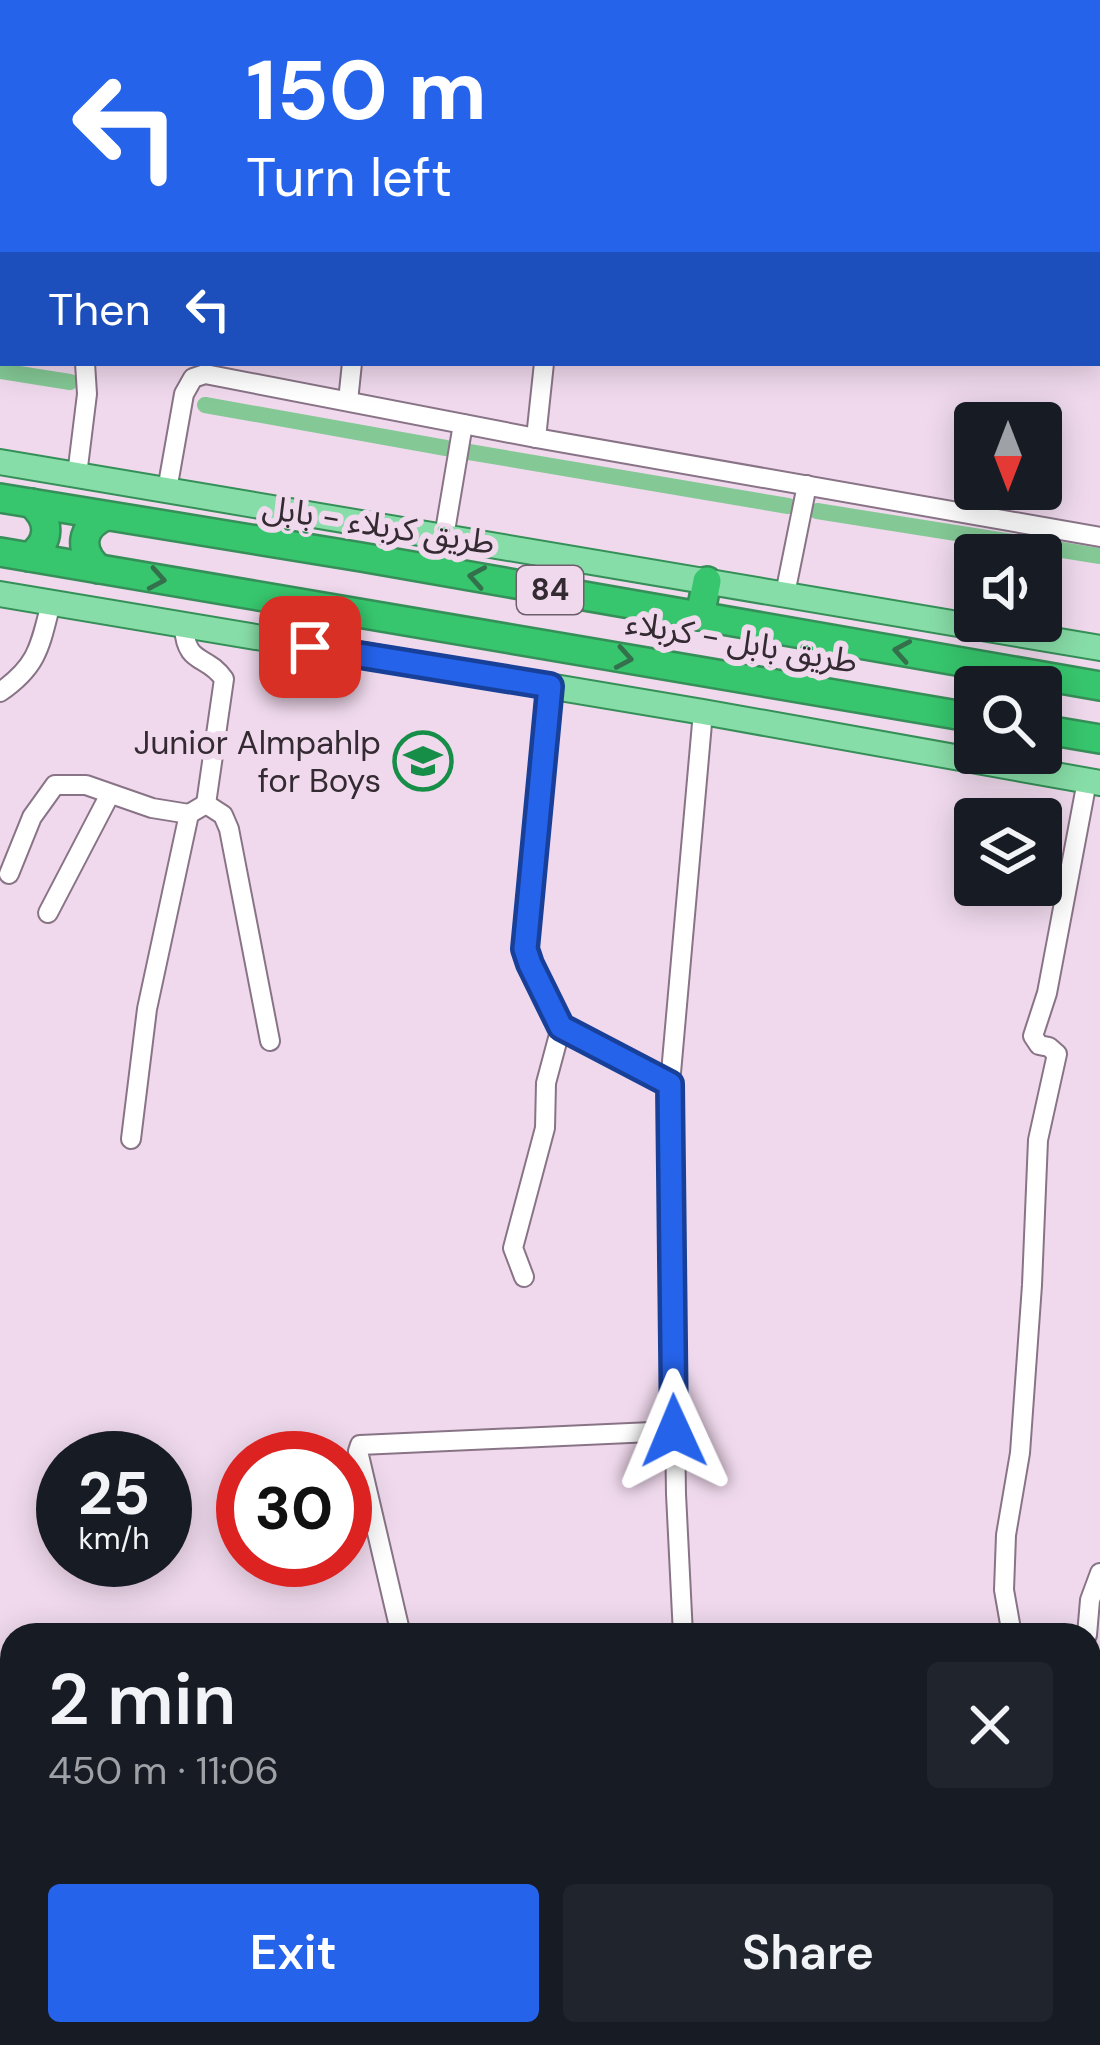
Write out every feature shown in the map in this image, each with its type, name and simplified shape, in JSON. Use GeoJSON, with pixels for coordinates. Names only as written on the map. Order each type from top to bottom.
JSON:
{"type":"FeatureCollection","features":[{"type":"Feature","properties":{"kind":"highway","name":"طريق كربلاء - بابل"},"geometry":{"type":"LineString","coordinates":[[0,498],[1100,686]]}},
{"type":"Feature","properties":{"kind":"highway"},"geometry":{"type":"LineString","coordinates":[[29,557],[46,537],[41,512],[31,503]]}},
{"type":"Feature","properties":{"kind":"highway"},"geometry":{"type":"LineString","coordinates":[[99,569],[88,560],[83,547],[85,533],[106,516]]}},
{"type":"Feature","properties":{"kind":"highway","name":"طريق بابل - كربلاء"},"geometry":{"type":"LineString","coordinates":[[0,552],[954,714]]}},
{"type":"Feature","properties":{"kind":"highway"},"geometry":{"type":"LineString","coordinates":[[700,616],[706,580]]}},
{"type":"Feature","properties":{"kind":"highway"},"geometry":{"type":"LineString","coordinates":[[1062,733],[1100,740]]}},
{"type":"Feature","properties":{"kind":"main road"},"geometry":{"type":"LineString","coordinates":[[0,462],[1100,648]]}},
{"type":"Feature","properties":{"kind":"main road"},"geometry":{"type":"LineString","coordinates":[[0,594],[1093,782]]}},
{"type":"Feature","properties":{"kind":"street"},"geometry":{"type":"LineString","coordinates":[[77,475],[87,394],[85,366]]}},
{"type":"Feature","properties":{"kind":"street"},"geometry":{"type":"LineString","coordinates":[[348,400],[352,366]]}},
{"type":"Feature","properties":{"kind":"street"},"geometry":{"type":"LineString","coordinates":[[536,438],[544,366]]}},
{"type":"Feature","properties":{"kind":"street"},"geometry":{"type":"LineString","coordinates":[[167,490],[187,383],[199,375],[219,375],[536,438],[1100,537]]}},
{"type":"Feature","properties":{"kind":"street"},"geometry":{"type":"LineString","coordinates":[[444,537],[463,424]]}},
{"type":"Feature","properties":{"kind":"street"},"geometry":{"type":"LineString","coordinates":[[785,594],[807,485]]}},
{"type":"Feature","properties":{"kind":"street"},"geometry":{"type":"LineString","coordinates":[[0,692],[22,679],[37,656],[51,603]]}},
{"type":"Feature","properties":{"kind":"street"},"geometry":{"type":"LineString","coordinates":[[131,1139],[146,1009],[198,809],[224,679],[218,670],[193,658],[184,627]]}},
{"type":"Feature","properties":{"kind":"street"},"geometry":{"type":"LineString","coordinates":[[550,686],[525,949],[561,1027],[670,1084]]}},
{"type":"Feature","properties":{"kind":"street"},"geometry":{"type":"LineString","coordinates":[[682,1623],[674,1431],[670,1084],[703,712]]}},
{"type":"Feature","properties":{"kind":"street"},"geometry":{"type":"LineString","coordinates":[[1010,1623],[1004,1590],[1006,1535],[1018,1466],[1038,1140],[1057,1054],[1033,1036],[1047,993],[1093,782]]}},
{"type":"Feature","properties":{"kind":"street"},"geometry":{"type":"LineString","coordinates":[[9,874],[32,817],[55,785],[86,785],[109,796],[223,815],[270,1041]]}},
{"type":"Feature","properties":{"kind":"street"},"geometry":{"type":"LineString","coordinates":[[47,913],[109,796]]}},
{"type":"Feature","properties":{"kind":"street"},"geometry":{"type":"LineString","coordinates":[[524,1277],[513,1248],[545,1128],[546,1083],[561,1027]]}},
{"type":"Feature","properties":{"kind":"street"},"geometry":{"type":"LineString","coordinates":[[398,1623],[360,1444],[674,1431]]}},
{"type":"Feature","properties":{"kind":"street"},"geometry":{"type":"LineString","coordinates":[[1088,1623],[1100,1573]]}},
{"type":"Feature","properties":{"kind":"waterway"},"geometry":{"type":"LineString","coordinates":[[0,371],[70,382]]}},
{"type":"Feature","properties":{"kind":"waterway"},"geometry":{"type":"LineString","coordinates":[[205,405],[446,448]]}},
{"type":"Feature","properties":{"kind":"waterway"},"geometry":{"type":"LineString","coordinates":[[469,452],[788,506]]}},
{"type":"Feature","properties":{"kind":"waterway"},"geometry":{"type":"LineString","coordinates":[[817,511],[1100,556]]}},
{"type":"Feature","properties":{"kind":"place","name":"Junior Almpahlp for Boys"},"geometry":{"type":"Point","coordinates":[423,761]}},
{"type":"Feature","properties":{"kind":"route"},"geometry":{"type":"LineString","coordinates":[[310,647],[550,686],[525,949],[561,1027],[670,1084],[674,1431]]}}]}
